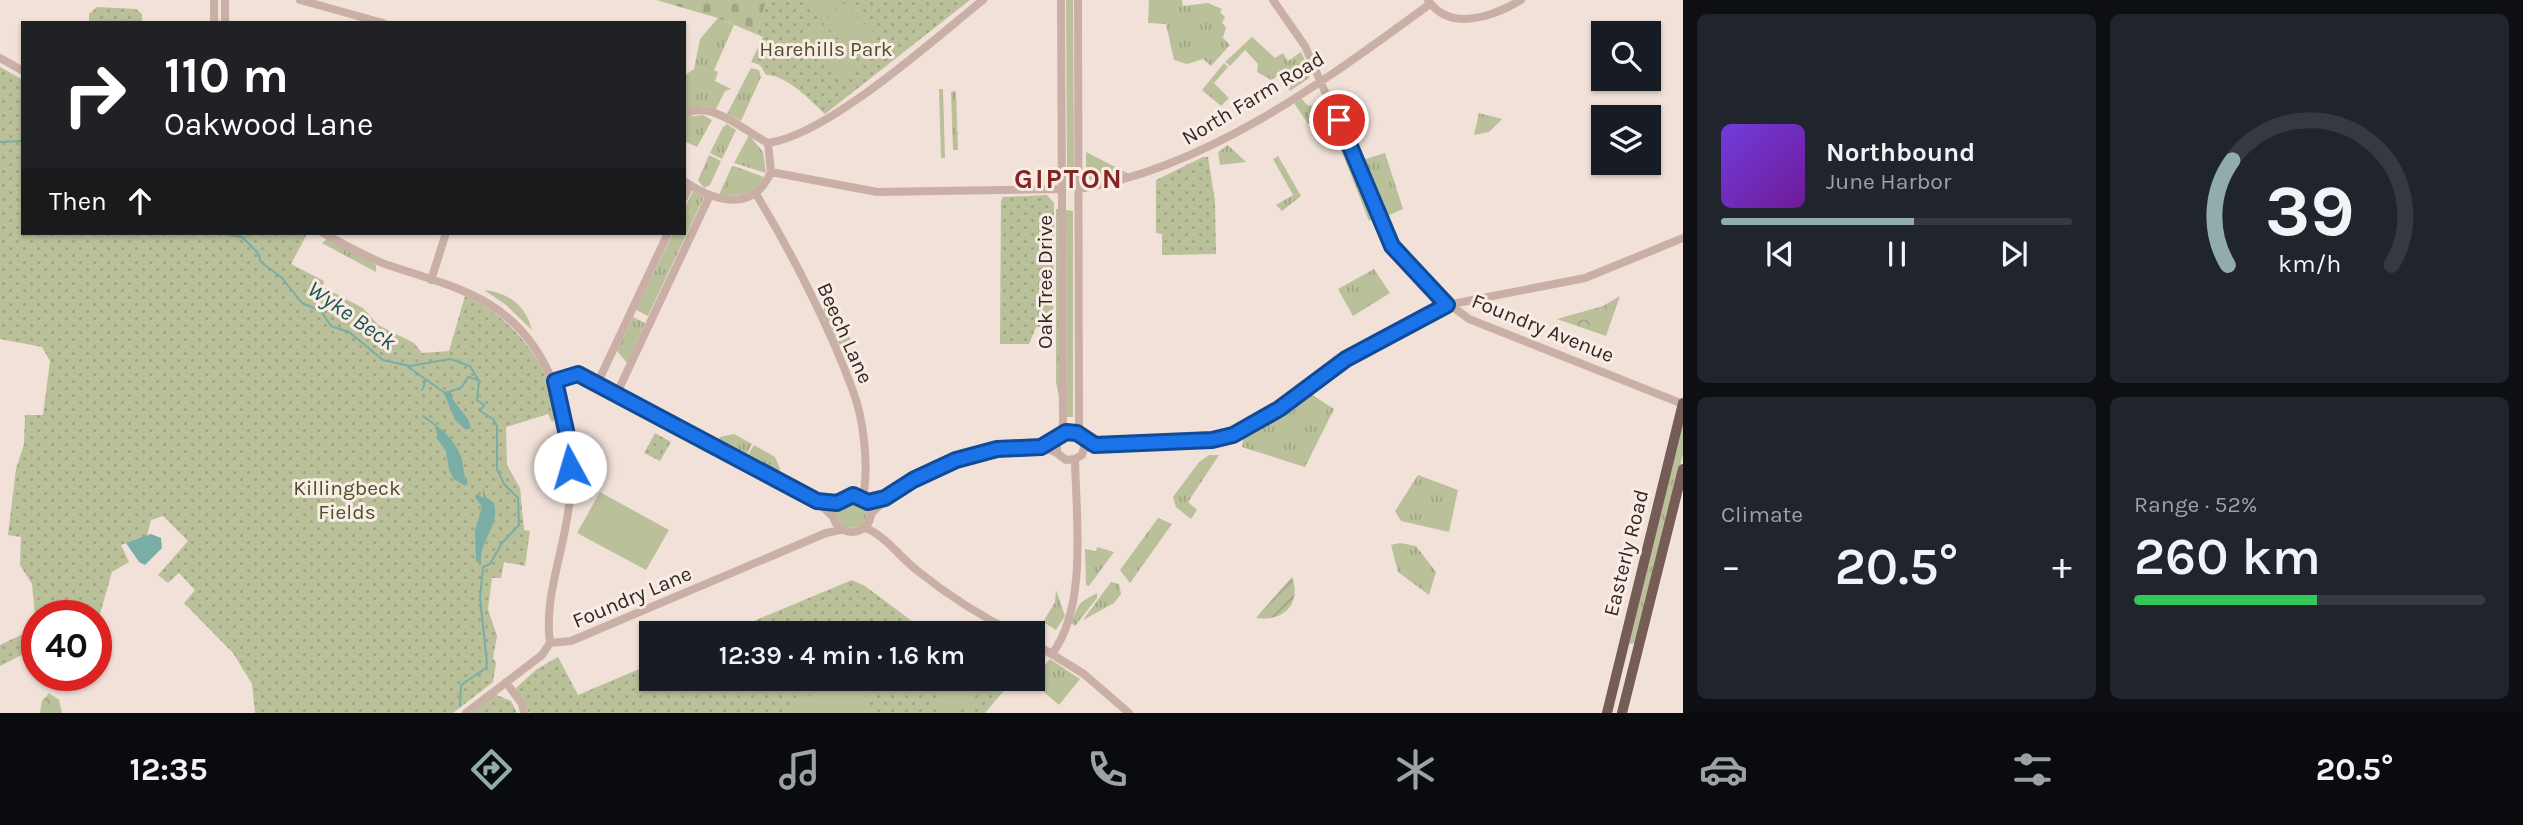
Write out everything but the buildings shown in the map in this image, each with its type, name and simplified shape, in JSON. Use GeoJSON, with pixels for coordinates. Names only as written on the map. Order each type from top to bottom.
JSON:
{"type":"FeatureCollection","features":[{"type":"Feature","properties":{"kind":"main road","name":"Easterly Road"},"geometry":{"type":"LineString","coordinates":[[1607,713],[1683,403]]}},
{"type":"Feature","properties":{"kind":"main road","name":"Easterly Road"},"geometry":{"type":"LineString","coordinates":[[1622,713],[1683,469]]}},
{"type":"Feature","properties":{"kind":"main road"},"geometry":{"type":"LineString","coordinates":[[1611,697],[1625,700]]}},
{"type":"Feature","properties":{"kind":"street"},"geometry":{"type":"LineString","coordinates":[[214,0],[214,21]]}},
{"type":"Feature","properties":{"kind":"street"},"geometry":{"type":"LineString","coordinates":[[225,0],[225,21]]}},
{"type":"Feature","properties":{"kind":"street"},"geometry":{"type":"LineString","coordinates":[[300,0],[376,21]]}},
{"type":"Feature","properties":{"kind":"street"},"geometry":{"type":"LineString","coordinates":[[686,115],[702,111],[747,129],[768,143],[799,134],[829,119],[983,0]]}},
{"type":"Feature","properties":{"kind":"street","name":"Oak Tree Drive"},"geometry":{"type":"LineString","coordinates":[[1058,453],[1058,438],[1063,424],[1061,0]]}},
{"type":"Feature","properties":{"kind":"street","name":"Oak Tree Drive"},"geometry":{"type":"LineString","coordinates":[[1078,0],[1081,437],[1084,449]]}},
{"type":"Feature","properties":{"kind":"street","name":"Foundry Avenue"},"geometry":{"type":"LineString","coordinates":[[1273,0],[1305,46],[1321,79],[1392,246],[1447,305],[1469,319],[1683,403]]}},
{"type":"Feature","properties":{"kind":"street"},"geometry":{"type":"LineString","coordinates":[[1429,2],[1450,16],[1470,19],[1496,14],[1521,0]]}},
{"type":"Feature","properties":{"kind":"street","name":"North Farm Road"},"geometry":{"type":"LineString","coordinates":[[1080,189],[1125,181],[1189,157],[1321,79],[1429,2]]}},
{"type":"Feature","properties":{"kind":"street"},"geometry":{"type":"LineString","coordinates":[[0,58],[21,70]]}},
{"type":"Feature","properties":{"kind":"street"},"geometry":{"type":"LineString","coordinates":[[687,183],[726,201],[741,201],[756,194],[771,172],[768,143]]}},
{"type":"Feature","properties":{"kind":"street"},"geometry":{"type":"LineString","coordinates":[[771,172],[877,192],[1062,189]]}},
{"type":"Feature","properties":{"kind":"street","name":"Beech Lane"},"geometry":{"type":"LineString","coordinates":[[756,194],[804,284],[854,393],[862,435],[865,499]]}},
{"type":"Feature","properties":{"kind":"street"},"geometry":{"type":"LineString","coordinates":[[617,393],[709,195]]}},
{"type":"Feature","properties":{"kind":"street"},"geometry":{"type":"LineString","coordinates":[[327,235],[382,262],[490,305],[528,340],[555,381],[567,435],[571,475],[567,519],[549,620],[550,643]]}},
{"type":"Feature","properties":{"kind":"street"},"geometry":{"type":"LineString","coordinates":[[431,280],[445,235]]}},
{"type":"Feature","properties":{"kind":"street"},"geometry":{"type":"LineString","coordinates":[[597,382],[667,235]]}},
{"type":"Feature","properties":{"kind":"street"},"geometry":{"type":"LineString","coordinates":[[863,527],[885,498],[913,480],[956,460],[997,449],[1041,447],[1058,453],[1066,460],[1075,459],[1084,449],[1095,445],[1212,440],[1233,435],[1279,409],[1346,359],[1447,305],[1585,278],[1683,238]]}},
{"type":"Feature","properties":{"kind":"street"},"geometry":{"type":"LineString","coordinates":[[555,381],[578,374],[597,382],[817,501],[844,529],[863,527],[875,532],[927,578],[994,621]]}},
{"type":"Feature","properties":{"kind":"street"},"geometry":{"type":"LineString","coordinates":[[1041,447],[1066,432],[1095,445]]}},
{"type":"Feature","properties":{"kind":"street"},"geometry":{"type":"LineString","coordinates":[[1052,653],[1061,640],[1073,608],[1077,584],[1075,459]]}},
{"type":"Feature","properties":{"kind":"street"},"geometry":{"type":"LineString","coordinates":[[817,501],[837,503],[853,495],[865,499],[885,498]]}},
{"type":"Feature","properties":{"kind":"street"},"geometry":{"type":"LineString","coordinates":[[865,499],[875,532]]}},
{"type":"Feature","properties":{"kind":"street"},"geometry":{"type":"LineString","coordinates":[[826,534],[837,503]]}},
{"type":"Feature","properties":{"kind":"street","name":"Foundry Lane"},"geometry":{"type":"LineString","coordinates":[[466,713],[542,655],[550,643],[571,641],[826,534],[844,529]]}},
{"type":"Feature","properties":{"kind":"street"},"geometry":{"type":"LineString","coordinates":[[1061,640],[1062,659]]}},
{"type":"Feature","properties":{"kind":"street"},"geometry":{"type":"LineString","coordinates":[[1045,649],[1062,659],[1129,713]]}},
{"type":"Feature","properties":{"kind":"street"},"geometry":{"type":"LineString","coordinates":[[506,682],[524,713]]}},
{"type":"Feature","properties":{"kind":"green space"},"geometry":{"type":"Polygon","coordinates":[[[656,0],[767,0],[756,34],[718,18],[656,0]]]}},
{"type":"Feature","properties":{"kind":"green space","name":"Harehills Park"},"geometry":{"type":"Polygon","coordinates":[[[767,0],[970,0],[825,114],[790,84],[766,75],[760,65],[751,62],[763,37],[756,34],[767,0]]]}},
{"type":"Feature","properties":{"kind":"green space"},"geometry":{"type":"Polygon","coordinates":[[[805,0],[841,0],[843,2],[824,20],[805,0]]]}},
{"type":"Feature","properties":{"kind":"green space"},"geometry":{"type":"Polygon","coordinates":[[[1066,0],[1073,0],[1074,174],[1067,174],[1066,0]]]}},
{"type":"Feature","properties":{"kind":"green space"},"geometry":{"type":"Polygon","coordinates":[[[1149,0],[1182,0],[1183,6],[1208,3],[1222,9],[1220,12],[1225,17],[1222,23],[1226,27],[1223,38],[1230,45],[1211,66],[1203,59],[1187,64],[1174,60],[1166,24],[1148,23],[1149,0]]]}},
{"type":"Feature","properties":{"kind":"green space"},"geometry":{"type":"Polygon","coordinates":[[[844,3],[877,36],[858,55],[825,21],[844,3]]]}},
{"type":"Feature","properties":{"kind":"green space"},"geometry":{"type":"Polygon","coordinates":[[[97,7],[136,9],[142,14],[142,21],[89,21],[89,14],[97,7]]]}},
{"type":"Feature","properties":{"kind":"green space"},"geometry":{"type":"Polygon","coordinates":[[[718,18],[734,25],[714,70],[718,72],[715,81],[731,89],[725,91],[716,109],[703,106],[686,110],[686,75],[694,69],[700,39],[718,18]]]}},
{"type":"Feature","properties":{"kind":"green space"},"geometry":{"type":"Polygon","coordinates":[[[821,23],[861,64],[841,82],[802,41],[821,23]]]}},
{"type":"Feature","properties":{"kind":"green space"},"geometry":{"type":"Polygon","coordinates":[[[1252,37],[1275,58],[1283,53],[1288,61],[1301,52],[1310,71],[1309,78],[1290,91],[1279,75],[1271,80],[1257,72],[1258,64],[1245,50],[1230,66],[1225,62],[1252,37]]]}},
{"type":"Feature","properties":{"kind":"green space"},"geometry":{"type":"Polygon","coordinates":[[[1224,63],[1228,67],[1214,83],[1229,98],[1221,106],[1202,90],[1224,63]]]}},
{"type":"Feature","properties":{"kind":"green space","name":"Killingbeck Fields"},"geometry":{"type":"Polygon","coordinates":[[[0,67],[21,79],[21,235],[306,235],[291,264],[324,281],[323,287],[363,308],[378,325],[414,343],[422,353],[449,351],[465,296],[483,305],[514,330],[527,345],[548,379],[560,416],[552,422],[548,414],[506,427],[507,465],[520,488],[524,530],[530,531],[525,566],[504,562],[501,578],[492,578],[488,609],[497,636],[493,682],[453,713],[255,713],[252,684],[233,653],[184,603],[195,590],[179,573],[168,583],[158,575],[188,541],[163,516],[151,520],[147,536],[121,545],[129,562],[112,572],[104,600],[34,600],[32,584],[20,565],[21,537],[8,535],[16,469],[24,444],[25,415],[43,415],[50,361],[42,347],[0,339],[0,67]]]}},
{"type":"Feature","properties":{"kind":"green space"},"geometry":{"type":"Polygon","coordinates":[[[751,68],[759,70],[761,77],[741,121],[727,114],[751,68]]]}},
{"type":"Feature","properties":{"kind":"green space"},"geometry":{"type":"Polygon","coordinates":[[[939,89],[943,89],[945,158],[941,158],[939,89]]]}},
{"type":"Feature","properties":{"kind":"green space"},"geometry":{"type":"Polygon","coordinates":[[[956,91],[958,150],[953,150],[951,92],[956,91]]]}},
{"type":"Feature","properties":{"kind":"green space"},"geometry":{"type":"Polygon","coordinates":[[[1302,99],[1307,105],[1329,109],[1331,113],[1308,124],[1294,103],[1302,99]]]}},
{"type":"Feature","properties":{"kind":"green space"},"geometry":{"type":"Polygon","coordinates":[[[1479,113],[1502,119],[1489,132],[1474,135],[1479,113]]]}},
{"type":"Feature","properties":{"kind":"green space"},"geometry":{"type":"Polygon","coordinates":[[[703,115],[712,120],[697,147],[686,142],[686,117],[703,115]]]}},
{"type":"Feature","properties":{"kind":"green space"},"geometry":{"type":"Polygon","coordinates":[[[727,124],[736,130],[722,159],[710,153],[727,124]]]}},
{"type":"Feature","properties":{"kind":"green space"},"geometry":{"type":"Polygon","coordinates":[[[749,135],[763,152],[766,173],[734,163],[749,135]]]}},
{"type":"Feature","properties":{"kind":"green space"},"geometry":{"type":"Polygon","coordinates":[[[1341,138],[1373,219],[1369,221],[1337,140],[1341,138]]]}},
{"type":"Feature","properties":{"kind":"green space"},"geometry":{"type":"Polygon","coordinates":[[[1228,145],[1246,162],[1220,165],[1218,152],[1228,145]]]}},
{"type":"Feature","properties":{"kind":"green space"},"geometry":{"type":"Polygon","coordinates":[[[1086,152],[1129,174],[1091,180],[1086,175],[1086,152]]]}},
{"type":"Feature","properties":{"kind":"green space"},"geometry":{"type":"Polygon","coordinates":[[[1385,153],[1403,209],[1385,217],[1363,160],[1385,153]]]}},
{"type":"Feature","properties":{"kind":"green space"},"geometry":{"type":"Polygon","coordinates":[[[709,155],[721,161],[710,185],[704,188],[698,180],[709,155]]]}},
{"type":"Feature","properties":{"kind":"green space"},"geometry":{"type":"Polygon","coordinates":[[[1278,156],[1301,196],[1282,211],[1276,205],[1293,195],[1273,159],[1278,156]]]}},
{"type":"Feature","properties":{"kind":"green space"},"geometry":{"type":"Polygon","coordinates":[[[1208,157],[1215,201],[1216,254],[1162,255],[1162,234],[1156,233],[1156,180],[1208,157]]]}},
{"type":"Feature","properties":{"kind":"green space"},"geometry":{"type":"Polygon","coordinates":[[[732,166],[764,177],[755,188],[745,194],[719,195],[732,166]]]}},
{"type":"Feature","properties":{"kind":"green space"},"geometry":{"type":"Polygon","coordinates":[[[693,191],[704,197],[648,316],[636,310],[672,235],[686,235],[686,205],[693,191]]]}},
{"type":"Feature","properties":{"kind":"green space"},"geometry":{"type":"Polygon","coordinates":[[[1047,195],[1054,203],[1053,326],[1036,327],[1029,344],[1000,344],[1001,201],[1003,197],[1047,195]]]}},
{"type":"Feature","properties":{"kind":"green space"},"geometry":{"type":"Polygon","coordinates":[[[1058,209],[1060,399],[1056,383],[1058,209]]]}},
{"type":"Feature","properties":{"kind":"green space"},"geometry":{"type":"Polygon","coordinates":[[[1066,210],[1073,211],[1073,417],[1067,417],[1066,210]]]}},
{"type":"Feature","properties":{"kind":"green space"},"geometry":{"type":"Polygon","coordinates":[[[327,239],[376,265],[376,272],[322,243],[327,239]]]}},
{"type":"Feature","properties":{"kind":"green space"},"geometry":{"type":"Polygon","coordinates":[[[1374,269],[1390,293],[1353,316],[1338,289],[1374,269]]]}},
{"type":"Feature","properties":{"kind":"green space"},"geometry":{"type":"Polygon","coordinates":[[[484,290],[508,297],[521,307],[532,330],[506,305],[484,290]]]}},
{"type":"Feature","properties":{"kind":"green space"},"geometry":{"type":"Polygon","coordinates":[[[1620,296],[1606,336],[1557,319],[1603,306],[1620,296]]]}},
{"type":"Feature","properties":{"kind":"green space"},"geometry":{"type":"Polygon","coordinates":[[[833,301],[854,347],[841,348],[823,312],[825,306],[833,301]]]}},
{"type":"Feature","properties":{"kind":"green space"},"geometry":{"type":"Polygon","coordinates":[[[633,317],[645,323],[627,363],[617,351],[633,317]]]}},
{"type":"Feature","properties":{"kind":"green space"},"geometry":{"type":"Polygon","coordinates":[[[1311,394],[1334,409],[1305,467],[1242,447],[1243,439],[1311,394]]]}},
{"type":"Feature","properties":{"kind":"green space"},"geometry":{"type":"Polygon","coordinates":[[[1683,417],[1683,454],[1636,643],[1629,644],[1683,417]]]}},
{"type":"Feature","properties":{"kind":"green space"},"geometry":{"type":"Polygon","coordinates":[[[655,433],[671,442],[660,461],[644,453],[655,433]]]}},
{"type":"Feature","properties":{"kind":"green space"},"geometry":{"type":"Polygon","coordinates":[[[734,434],[752,444],[746,456],[718,441],[720,437],[734,434]]]}},
{"type":"Feature","properties":{"kind":"green space"},"geometry":{"type":"Polygon","coordinates":[[[754,445],[775,457],[780,469],[778,473],[747,456],[754,445]]]}},
{"type":"Feature","properties":{"kind":"green space"},"geometry":{"type":"Polygon","coordinates":[[[1209,455],[1219,455],[1188,502],[1197,510],[1191,519],[1176,507],[1173,497],[1199,462],[1209,455]]]}},
{"type":"Feature","properties":{"kind":"green space"},"geometry":{"type":"Polygon","coordinates":[[[1418,475],[1458,490],[1449,532],[1401,521],[1395,511],[1418,475]]]}},
{"type":"Feature","properties":{"kind":"green space"},"geometry":{"type":"Polygon","coordinates":[[[600,492],[669,530],[646,570],[577,533],[600,492]]]}},
{"type":"Feature","properties":{"kind":"green space"},"geometry":{"type":"Polygon","coordinates":[[[852,498],[858,499],[866,507],[866,519],[858,527],[852,528],[846,527],[838,519],[837,513],[838,507],[846,499],[852,498]]]}},
{"type":"Feature","properties":{"kind":"green space"},"geometry":{"type":"Polygon","coordinates":[[[1158,518],[1172,524],[1130,583],[1120,570],[1158,518]]]}},
{"type":"Feature","properties":{"kind":"green space"},"geometry":{"type":"Polygon","coordinates":[[[1400,543],[1416,546],[1436,572],[1429,595],[1398,572],[1391,545],[1400,543]]]}},
{"type":"Feature","properties":{"kind":"green space"},"geometry":{"type":"Polygon","coordinates":[[[1097,547],[1114,552],[1089,586],[1086,585],[1085,549],[1096,551],[1097,547]]]}},
{"type":"Feature","properties":{"kind":"green space"},"geometry":{"type":"Polygon","coordinates":[[[1292,577],[1294,595],[1288,609],[1274,617],[1256,618],[1292,577]]]}},
{"type":"Feature","properties":{"kind":"green space"},"geometry":{"type":"Polygon","coordinates":[[[852,580],[865,586],[912,621],[754,621],[852,580]]]}},
{"type":"Feature","properties":{"kind":"green space"},"geometry":{"type":"Polygon","coordinates":[[[1111,582],[1119,584],[1121,594],[1114,603],[1083,620],[1111,582]]]}},
{"type":"Feature","properties":{"kind":"green space"},"geometry":{"type":"Polygon","coordinates":[[[1056,590],[1065,616],[1056,630],[1044,621],[1055,602],[1056,590]]]}},
{"type":"Feature","properties":{"kind":"green space"},"geometry":{"type":"Polygon","coordinates":[[[1097,593],[1097,598],[1075,626],[1071,623],[1080,604],[1097,593]]]}},
{"type":"Feature","properties":{"kind":"green space","name":"Killingbeck Fields"},"geometry":{"type":"Polygon","coordinates":[[[21,635],[21,655],[0,666],[0,645],[21,635]]]}},
{"type":"Feature","properties":{"kind":"green space"},"geometry":{"type":"Polygon","coordinates":[[[558,657],[578,695],[639,669],[639,691],[1004,691],[985,713],[529,713],[516,688],[537,669],[558,657]]]}},
{"type":"Feature","properties":{"kind":"green space"},"geometry":{"type":"Polygon","coordinates":[[[1050,659],[1080,679],[1059,705],[1043,691],[1045,691],[1045,665],[1050,659]]]}},
{"type":"Feature","properties":{"kind":"green space"},"geometry":{"type":"Polygon","coordinates":[[[828,691],[864,691],[869,713],[793,713],[790,701],[828,691]]]}},
{"type":"Feature","properties":{"kind":"green space"},"geometry":{"type":"Polygon","coordinates":[[[936,691],[967,691],[972,707],[941,713],[936,691]]]}},
{"type":"Feature","properties":{"kind":"green space"},"geometry":{"type":"Polygon","coordinates":[[[49,693],[59,700],[62,713],[40,713],[42,701],[49,693]]]}},
{"type":"Feature","properties":{"kind":"green space"},"geometry":{"type":"Polygon","coordinates":[[[494,694],[511,701],[517,713],[471,713],[494,694]]]}},
{"type":"Feature","properties":{"kind":"water"},"geometry":{"type":"Polygon","coordinates":[[[451,392],[471,428],[466,430],[455,420],[444,393],[451,392]]]}},
{"type":"Feature","properties":{"kind":"water"},"geometry":{"type":"Polygon","coordinates":[[[435,425],[448,435],[458,450],[468,482],[465,486],[454,479],[449,470],[446,451],[438,440],[435,425]]]}},
{"type":"Feature","properties":{"kind":"water"},"geometry":{"type":"Polygon","coordinates":[[[483,488],[486,497],[494,503],[495,511],[483,546],[481,562],[476,562],[475,530],[482,507],[475,497],[477,494],[483,498],[483,488]]]}},
{"type":"Feature","properties":{"kind":"water"},"geometry":{"type":"Polygon","coordinates":[[[151,534],[161,538],[162,548],[145,565],[139,562],[126,543],[151,534]]]}},
{"type":"Feature","properties":{"kind":"waterway","name":"Wyke Beck"},"geometry":{"type":"LineString","coordinates":[[0,142],[21,141]]}},
{"type":"Feature","properties":{"kind":"waterway","name":"Wyke Beck"},"geometry":{"type":"LineString","coordinates":[[230,235],[242,237],[258,253],[261,262],[282,278],[302,303],[321,311],[331,326],[349,332],[383,360],[410,366],[450,359],[470,366],[479,381],[477,400],[484,405],[480,411],[493,419],[497,426],[497,469],[504,484],[518,498],[519,525],[502,543],[490,564],[483,567],[480,598],[487,663],[486,668],[461,685],[460,706]]}},
{"type":"Feature","properties":{"kind":"waterway","name":"Wyke Beck"},"geometry":{"type":"LineString","coordinates":[[407,366],[445,393],[461,388],[468,377],[478,380]]}},
{"type":"Feature","properties":{"kind":"waterway"},"geometry":{"type":"LineString","coordinates":[[422,390],[426,380]]}},
{"type":"Feature","properties":{"kind":"waterway"},"geometry":{"type":"LineString","coordinates":[[423,416],[435,425]]}},
{"type":"Feature","properties":{"kind":"district","name":"GIPTON"},"geometry":{"type":"Point","coordinates":[1069,178]}},
{"type":"Feature","properties":{"kind":"route"},"geometry":{"type":"LineString","coordinates":[[570,467],[567,435],[555,381],[571,374],[583,375],[772,478],[817,501],[831,503],[853,495],[859,495],[868,502],[885,498],[913,480],[956,460],[988,450],[1041,447],[1057,440],[1066,432],[1077,433],[1095,445],[1156,441],[1192,442],[1233,435],[1279,409],[1346,359],[1388,334],[1447,305],[1392,246],[1339,120]]}}]}
